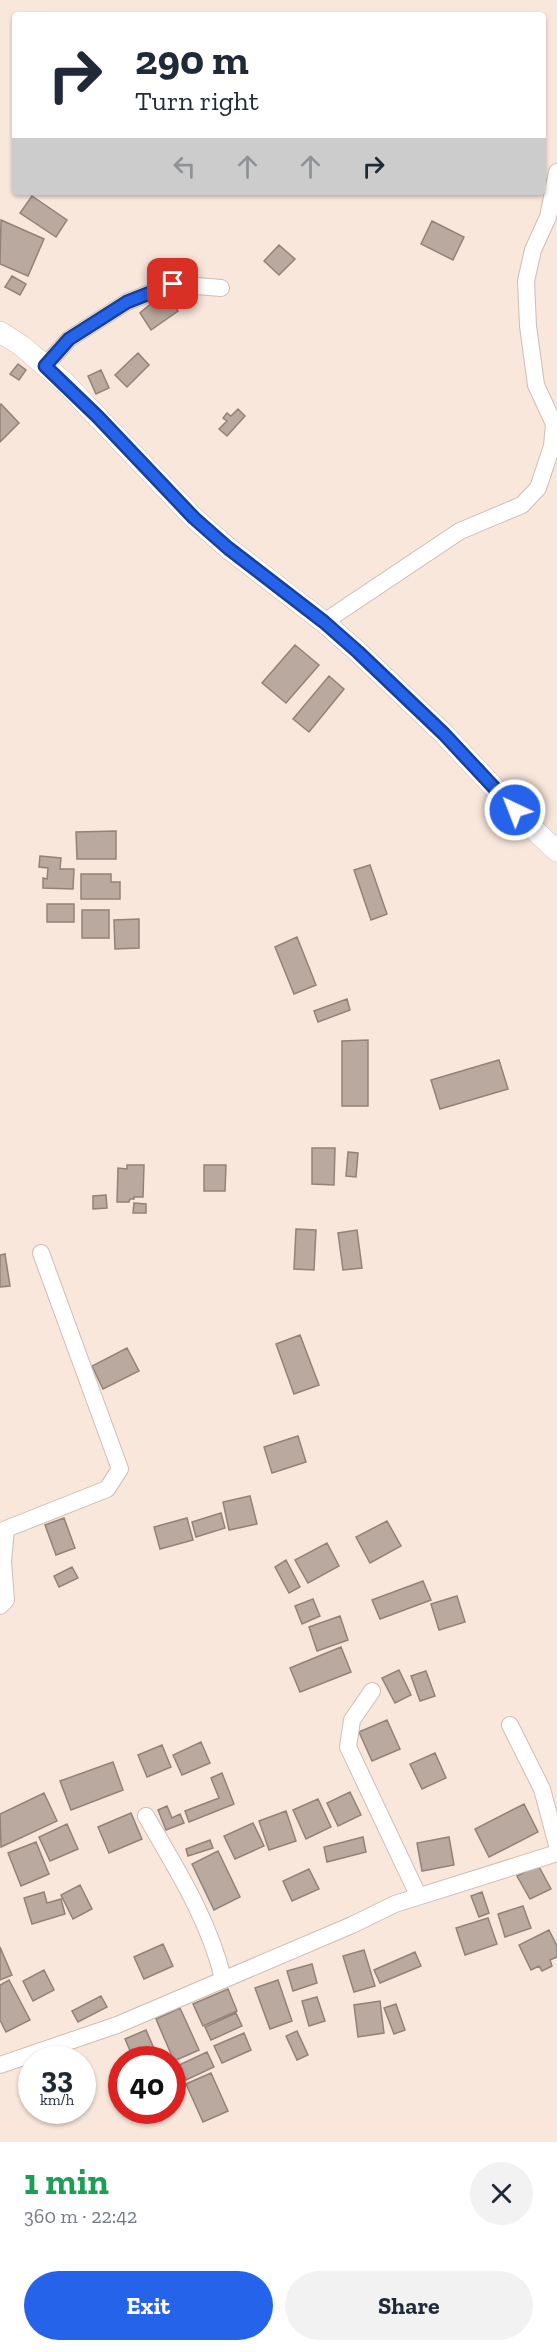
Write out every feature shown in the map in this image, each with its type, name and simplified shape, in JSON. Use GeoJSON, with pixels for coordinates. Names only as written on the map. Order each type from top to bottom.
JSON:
{"type":"FeatureCollection","features":[{"type":"Feature","properties":{"kind":"street"},"geometry":{"type":"LineString","coordinates":[[324,622],[460,531],[522,505],[538,488],[554,448],[555,422],[536,385],[528,326],[526,281],[533,250],[548,217],[557,172]]}},
{"type":"Feature","properties":{"kind":"street"},"geometry":{"type":"LineString","coordinates":[[45,366],[69,339],[127,302],[173,284],[221,288]]}},
{"type":"Feature","properties":{"kind":"street"},"geometry":{"type":"LineString","coordinates":[[0,332],[22,346],[45,366],[98,417],[194,518],[228,548],[324,622],[444,734],[528,824],[557,851]]}},
{"type":"Feature","properties":{"kind":"street"},"geometry":{"type":"LineString","coordinates":[[0,1606],[6,1600],[3,1562],[6,1529],[107,1489],[120,1469],[41,1253]]}},
{"type":"Feature","properties":{"kind":"street"},"geometry":{"type":"LineString","coordinates":[[372,1691],[352,1720],[348,1747],[418,1895]]}},
{"type":"Feature","properties":{"kind":"street"},"geometry":{"type":"LineString","coordinates":[[510,1725],[542,1789],[557,1845]]}},
{"type":"Feature","properties":{"kind":"street"},"geometry":{"type":"LineString","coordinates":[[146,1816],[198,1907],[217,1954],[223,1978]]}},
{"type":"Feature","properties":{"kind":"street"},"geometry":{"type":"LineString","coordinates":[[0,2065],[117,2025],[418,1895],[557,1853]]}},
{"type":"Feature","properties":{"kind":"building"},"geometry":{"type":"Polygon","coordinates":[[[32,196],[67,220],[56,237],[20,213],[32,196]]]}},
{"type":"Feature","properties":{"kind":"building"},"geometry":{"type":"Polygon","coordinates":[[[1,220],[44,239],[28,276],[0,264],[1,220]]]}},
{"type":"Feature","properties":{"kind":"building"},"geometry":{"type":"Polygon","coordinates":[[[432,221],[464,237],[453,260],[421,244],[432,221]]]}},
{"type":"Feature","properties":{"kind":"building"},"geometry":{"type":"Polygon","coordinates":[[[279,245],[295,259],[279,275],[264,261],[279,245]]]}},
{"type":"Feature","properties":{"kind":"building"},"geometry":{"type":"Polygon","coordinates":[[[12,276],[26,284],[20,295],[5,287],[12,276]]]}},
{"type":"Feature","properties":{"kind":"building"},"geometry":{"type":"Polygon","coordinates":[[[167,294],[178,311],[151,330],[140,313],[159,297],[160,299],[167,294]]]}},
{"type":"Feature","properties":{"kind":"building"},"geometry":{"type":"Polygon","coordinates":[[[138,353],[149,365],[127,387],[115,375],[138,353]]]}},
{"type":"Feature","properties":{"kind":"building"},"geometry":{"type":"Polygon","coordinates":[[[18,364],[26,370],[19,380],[10,374],[18,364]]]}},
{"type":"Feature","properties":{"kind":"building"},"geometry":{"type":"Polygon","coordinates":[[[101,370],[109,388],[96,394],[88,376],[101,370]]]}},
{"type":"Feature","properties":{"kind":"building"},"geometry":{"type":"Polygon","coordinates":[[[0,405],[19,423],[0,442],[0,405]]]}},
{"type":"Feature","properties":{"kind":"building"},"geometry":{"type":"Polygon","coordinates":[[[238,409],[245,416],[227,436],[219,429],[227,421],[223,418],[227,413],[231,416],[238,409]]]}},
{"type":"Feature","properties":{"kind":"building"},"geometry":{"type":"Polygon","coordinates":[[[295,645],[319,665],[286,703],[262,683],[295,645]]]}},
{"type":"Feature","properties":{"kind":"building"},"geometry":{"type":"Polygon","coordinates":[[[329,676],[344,689],[309,732],[293,719],[329,676]]]}},
{"type":"Feature","properties":{"kind":"building"},"geometry":{"type":"Polygon","coordinates":[[[116,831],[116,859],[77,859],[76,832],[116,831]]]}},
{"type":"Feature","properties":{"kind":"building"},"geometry":{"type":"Polygon","coordinates":[[[40,856],[61,858],[60,869],[74,869],[73,889],[43,888],[43,878],[47,879],[48,868],[39,867],[40,856]]]}},
{"type":"Feature","properties":{"kind":"building"},"geometry":{"type":"Polygon","coordinates":[[[370,865],[387,914],[371,920],[354,870],[370,865]]]}},
{"type":"Feature","properties":{"kind":"building"},"geometry":{"type":"Polygon","coordinates":[[[81,874],[111,874],[111,882],[120,882],[120,899],[81,899],[81,874]]]}},
{"type":"Feature","properties":{"kind":"building"},"geometry":{"type":"Polygon","coordinates":[[[47,904],[74,904],[74,922],[47,922],[47,904]]]}},
{"type":"Feature","properties":{"kind":"building"},"geometry":{"type":"Polygon","coordinates":[[[82,910],[109,910],[109,938],[82,938],[82,910]]]}},
{"type":"Feature","properties":{"kind":"building"},"geometry":{"type":"Polygon","coordinates":[[[139,919],[139,948],[115,949],[114,920],[139,919]]]}},
{"type":"Feature","properties":{"kind":"building"},"geometry":{"type":"Polygon","coordinates":[[[297,937],[316,985],[294,994],[275,947],[297,937]]]}},
{"type":"Feature","properties":{"kind":"building"},"geometry":{"type":"Polygon","coordinates":[[[347,999],[350,1010],[318,1022],[314,1011],[347,999]]]}},
{"type":"Feature","properties":{"kind":"building"},"geometry":{"type":"Polygon","coordinates":[[[368,1040],[368,1106],[342,1106],[342,1041],[368,1040]]]}},
{"type":"Feature","properties":{"kind":"building"},"geometry":{"type":"Polygon","coordinates":[[[499,1060],[508,1089],[440,1109],[431,1080],[499,1060]]]}},
{"type":"Feature","properties":{"kind":"building"},"geometry":{"type":"Polygon","coordinates":[[[312,1148],[335,1148],[334,1185],[312,1184],[312,1148]]]}},
{"type":"Feature","properties":{"kind":"building"},"geometry":{"type":"Polygon","coordinates":[[[348,1152],[358,1153],[356,1177],[346,1176],[348,1152]]]}},
{"type":"Feature","properties":{"kind":"building"},"geometry":{"type":"Polygon","coordinates":[[[127,1165],[144,1165],[143,1197],[134,1197],[129,1202],[117,1202],[118,1168],[127,1169],[127,1165]]]}},
{"type":"Feature","properties":{"kind":"building"},"geometry":{"type":"Polygon","coordinates":[[[204,1165],[226,1165],[225,1191],[204,1191],[204,1165]]]}},
{"type":"Feature","properties":{"kind":"building"},"geometry":{"type":"Polygon","coordinates":[[[106,1195],[107,1208],[93,1209],[93,1196],[106,1195]]]}},
{"type":"Feature","properties":{"kind":"building"},"geometry":{"type":"Polygon","coordinates":[[[134,1203],[146,1204],[146,1213],[133,1213],[134,1203]]]}},
{"type":"Feature","properties":{"kind":"building"},"geometry":{"type":"Polygon","coordinates":[[[296,1229],[316,1230],[314,1270],[294,1269],[296,1229]]]}},
{"type":"Feature","properties":{"kind":"building"},"geometry":{"type":"Polygon","coordinates":[[[357,1230],[362,1268],[343,1270],[338,1233],[357,1230]]]}},
{"type":"Feature","properties":{"kind":"building"},"geometry":{"type":"Polygon","coordinates":[[[5,1254],[10,1286],[0,1287],[0,1255],[5,1254]]]}},
{"type":"Feature","properties":{"kind":"building"},"geometry":{"type":"Polygon","coordinates":[[[300,1335],[319,1385],[294,1394],[276,1344],[300,1335]]]}},
{"type":"Feature","properties":{"kind":"building"},"geometry":{"type":"Polygon","coordinates":[[[127,1348],[139,1371],[103,1389],[92,1366],[127,1348]]]}},
{"type":"Feature","properties":{"kind":"building"},"geometry":{"type":"Polygon","coordinates":[[[298,1436],[306,1462],[272,1473],[264,1447],[298,1436]]]}},
{"type":"Feature","properties":{"kind":"building"},"geometry":{"type":"Polygon","coordinates":[[[250,1496],[257,1524],[229,1530],[223,1502],[250,1496]]]}},
{"type":"Feature","properties":{"kind":"building"},"geometry":{"type":"Polygon","coordinates":[[[221,1513],[225,1528],[196,1537],[192,1522],[221,1513]]]}},
{"type":"Feature","properties":{"kind":"building"},"geometry":{"type":"Polygon","coordinates":[[[64,1518],[75,1548],[56,1555],[45,1525],[64,1518]]]}},
{"type":"Feature","properties":{"kind":"building"},"geometry":{"type":"Polygon","coordinates":[[[187,1518],[193,1540],[160,1549],[154,1527],[187,1518]]]}},
{"type":"Feature","properties":{"kind":"building"},"geometry":{"type":"Polygon","coordinates":[[[387,1521],[401,1546],[370,1563],[356,1537],[387,1521]]]}},
{"type":"Feature","properties":{"kind":"building"},"geometry":{"type":"Polygon","coordinates":[[[327,1543],[339,1566],[308,1583],[295,1560],[327,1543]]]}},
{"type":"Feature","properties":{"kind":"building"},"geometry":{"type":"Polygon","coordinates":[[[286,1560],[300,1587],[289,1593],[275,1567],[286,1560]]]}},
{"type":"Feature","properties":{"kind":"building"},"geometry":{"type":"Polygon","coordinates":[[[72,1567],[78,1578],[59,1587],[54,1576],[72,1567]]]}},
{"type":"Feature","properties":{"kind":"building"},"geometry":{"type":"Polygon","coordinates":[[[423,1581],[431,1600],[380,1619],[372,1600],[423,1581]]]}},
{"type":"Feature","properties":{"kind":"building"},"geometry":{"type":"Polygon","coordinates":[[[457,1596],[465,1622],[439,1630],[431,1604],[457,1596]]]}},
{"type":"Feature","properties":{"kind":"building"},"geometry":{"type":"Polygon","coordinates":[[[313,1599],[320,1616],[302,1624],[295,1606],[313,1599]]]}},
{"type":"Feature","properties":{"kind":"building"},"geometry":{"type":"Polygon","coordinates":[[[340,1616],[348,1640],[317,1651],[309,1627],[340,1616]]]}},
{"type":"Feature","properties":{"kind":"building"},"geometry":{"type":"Polygon","coordinates":[[[341,1647],[351,1672],[300,1692],[290,1668],[341,1647]]]}},
{"type":"Feature","properties":{"kind":"building"},"geometry":{"type":"Polygon","coordinates":[[[399,1670],[411,1695],[395,1703],[382,1678],[399,1670]]]}},
{"type":"Feature","properties":{"kind":"building"},"geometry":{"type":"Polygon","coordinates":[[[426,1671],[435,1696],[420,1701],[411,1676],[426,1671]]]}},
{"type":"Feature","properties":{"kind":"building"},"geometry":{"type":"Polygon","coordinates":[[[387,1720],[400,1749],[372,1761],[359,1732],[387,1720]]]}},
{"type":"Feature","properties":{"kind":"building"},"geometry":{"type":"Polygon","coordinates":[[[201,1742],[210,1763],[182,1775],[173,1755],[201,1742]]]}},
{"type":"Feature","properties":{"kind":"building"},"geometry":{"type":"Polygon","coordinates":[[[162,1745],[171,1767],[147,1777],[138,1755],[162,1745]]]}},
{"type":"Feature","properties":{"kind":"building"},"geometry":{"type":"Polygon","coordinates":[[[435,1753],[446,1778],[422,1789],[410,1764],[435,1753]]]}},
{"type":"Feature","properties":{"kind":"building"},"geometry":{"type":"Polygon","coordinates":[[[113,1762],[123,1790],[71,1810],[60,1781],[113,1762]]]}},
{"type":"Feature","properties":{"kind":"building"},"geometry":{"type":"Polygon","coordinates":[[[222,1773],[234,1804],[189,1822],[185,1811],[219,1798],[211,1778],[222,1773]]]}},
{"type":"Feature","properties":{"kind":"building"},"geometry":{"type":"Polygon","coordinates":[[[350,1792],[361,1815],[338,1826],[327,1803],[350,1792]]]}},
{"type":"Feature","properties":{"kind":"building"},"geometry":{"type":"Polygon","coordinates":[[[44,1793],[57,1821],[1,1847],[0,1814],[44,1793]]]}},
{"type":"Feature","properties":{"kind":"building"},"geometry":{"type":"Polygon","coordinates":[[[318,1799],[331,1827],[306,1839],[293,1810],[318,1799]]]}},
{"type":"Feature","properties":{"kind":"building"},"geometry":{"type":"Polygon","coordinates":[[[524,1804],[538,1832],[489,1857],[475,1829],[524,1804]]]}},
{"type":"Feature","properties":{"kind":"building"},"geometry":{"type":"Polygon","coordinates":[[[167,1806],[172,1818],[180,1814],[184,1823],[166,1830],[158,1810],[167,1806]]]}},
{"type":"Feature","properties":{"kind":"building"},"geometry":{"type":"Polygon","coordinates":[[[286,1811],[296,1841],[269,1850],[259,1821],[286,1811]]]}},
{"type":"Feature","properties":{"kind":"building"},"geometry":{"type":"Polygon","coordinates":[[[131,1813],[142,1839],[109,1853],[98,1827],[131,1813]]]}},
{"type":"Feature","properties":{"kind":"building"},"geometry":{"type":"Polygon","coordinates":[[[253,1823],[264,1846],[235,1859],[224,1836],[253,1823]]]}},
{"type":"Feature","properties":{"kind":"building"},"geometry":{"type":"Polygon","coordinates":[[[67,1824],[78,1849],[50,1861],[39,1837],[67,1824]]]}},
{"type":"Feature","properties":{"kind":"building"},"geometry":{"type":"Polygon","coordinates":[[[363,1837],[366,1852],[327,1862],[324,1847],[363,1837]]]}},
{"type":"Feature","properties":{"kind":"building"},"geometry":{"type":"Polygon","coordinates":[[[449,1837],[454,1865],[422,1871],[417,1843],[449,1837]]]}},
{"type":"Feature","properties":{"kind":"building"},"geometry":{"type":"Polygon","coordinates":[[[210,1840],[213,1848],[188,1856],[186,1849],[210,1840]]]}},
{"type":"Feature","properties":{"kind":"building"},"geometry":{"type":"Polygon","coordinates":[[[36,1842],[49,1874],[21,1886],[8,1853],[36,1842]]]}},
{"type":"Feature","properties":{"kind":"building"},"geometry":{"type":"Polygon","coordinates":[[[218,1851],[240,1897],[214,1910],[192,1864],[218,1851]]]}},
{"type":"Feature","properties":{"kind":"building"},"geometry":{"type":"Polygon","coordinates":[[[538,1865],[551,1889],[530,1899],[517,1876],[538,1865]]]}},
{"type":"Feature","properties":{"kind":"building"},"geometry":{"type":"Polygon","coordinates":[[[309,1869],[319,1889],[292,1901],[283,1881],[309,1869]]]}},
{"type":"Feature","properties":{"kind":"building"},"geometry":{"type":"Polygon","coordinates":[[[80,1885],[92,1909],[73,1919],[61,1895],[80,1885]]]}},
{"type":"Feature","properties":{"kind":"building"},"geometry":{"type":"Polygon","coordinates":[[[44,1892],[47,1903],[61,1899],[65,1914],[32,1924],[24,1898],[44,1892]]]}},
{"type":"Feature","properties":{"kind":"building"},"geometry":{"type":"Polygon","coordinates":[[[482,1892],[489,1913],[479,1917],[471,1896],[482,1892]]]}},
{"type":"Feature","properties":{"kind":"building"},"geometry":{"type":"Polygon","coordinates":[[[523,1906],[531,1928],[505,1937],[498,1914],[523,1906]]]}},
{"type":"Feature","properties":{"kind":"building"},"geometry":{"type":"Polygon","coordinates":[[[488,1918],[497,1944],[465,1955],[456,1928],[488,1918]]]}},
{"type":"Feature","properties":{"kind":"building"},"geometry":{"type":"Polygon","coordinates":[[[549,1930],[557,1946],[557,1957],[550,1960],[552,1966],[542,1971],[539,1966],[531,1970],[519,1945],[549,1930]]]}},
{"type":"Feature","properties":{"kind":"building"},"geometry":{"type":"Polygon","coordinates":[[[163,1944],[173,1966],[144,1979],[134,1957],[163,1944]]]}},
{"type":"Feature","properties":{"kind":"building"},"geometry":{"type":"Polygon","coordinates":[[[0,1947],[12,1975],[0,1980],[0,1947]]]}},
{"type":"Feature","properties":{"kind":"building"},"geometry":{"type":"Polygon","coordinates":[[[364,1950],[375,1986],[354,1992],[343,1956],[364,1950]]]}},
{"type":"Feature","properties":{"kind":"building"},"geometry":{"type":"Polygon","coordinates":[[[415,1952],[421,1966],[380,1983],[374,1970],[415,1952]]]}},
{"type":"Feature","properties":{"kind":"building"},"geometry":{"type":"Polygon","coordinates":[[[312,1964],[317,1983],[293,1991],[287,1971],[312,1964]]]}},
{"type":"Feature","properties":{"kind":"building"},"geometry":{"type":"Polygon","coordinates":[[[44,1970],[54,1990],[33,2001],[23,1981],[44,1970]]]}},
{"type":"Feature","properties":{"kind":"building"},"geometry":{"type":"Polygon","coordinates":[[[9,1980],[30,2020],[6,2032],[0,2020],[0,1985],[9,1980]]]}},
{"type":"Feature","properties":{"kind":"building"},"geometry":{"type":"Polygon","coordinates":[[[278,1980],[292,2021],[270,2029],[255,1988],[278,1980]]]}},
{"type":"Feature","properties":{"kind":"building"},"geometry":{"type":"Polygon","coordinates":[[[228,1989],[237,2011],[203,2026],[193,2004],[228,1989]]]}},
{"type":"Feature","properties":{"kind":"building"},"geometry":{"type":"Polygon","coordinates":[[[101,1996],[107,2007],[78,2022],[72,2011],[101,1996]]]}},
{"type":"Feature","properties":{"kind":"building"},"geometry":{"type":"Polygon","coordinates":[[[317,1997],[325,2021],[309,2026],[302,2001],[317,1997]]]}},
{"type":"Feature","properties":{"kind":"building"},"geometry":{"type":"Polygon","coordinates":[[[380,2001],[384,2033],[358,2037],[354,2005],[380,2001]]]}},
{"type":"Feature","properties":{"kind":"building"},"geometry":{"type":"Polygon","coordinates":[[[396,2004],[405,2030],[394,2034],[384,2008],[396,2004]]]}},
{"type":"Feature","properties":{"kind":"building"},"geometry":{"type":"Polygon","coordinates":[[[180,2008],[199,2050],[186,2056],[186,2046],[168,2046],[156,2019],[180,2008]]]}},
{"type":"Feature","properties":{"kind":"building"},"geometry":{"type":"Polygon","coordinates":[[[236,2013],[242,2026],[211,2040],[205,2027],[236,2013]]]}},
{"type":"Feature","properties":{"kind":"building"},"geometry":{"type":"Polygon","coordinates":[[[146,2030],[153,2046],[128,2046],[125,2039],[146,2030]]]}},
{"type":"Feature","properties":{"kind":"building"},"geometry":{"type":"Polygon","coordinates":[[[297,2031],[308,2055],[297,2060],[286,2036],[297,2031]]]}},
{"type":"Feature","properties":{"kind":"building"},"geometry":{"type":"Polygon","coordinates":[[[244,2033],[251,2050],[222,2063],[214,2046],[244,2033]]]}},
{"type":"Feature","properties":{"kind":"building"},"geometry":{"type":"Polygon","coordinates":[[[207,2052],[214,2067],[186,2080],[186,2062],[207,2052]]]}},
{"type":"Feature","properties":{"kind":"building"},"geometry":{"type":"Polygon","coordinates":[[[211,2073],[228,2111],[203,2122],[186,2084],[211,2073]]]}},
{"type":"Feature","properties":{"kind":"route"},"geometry":{"type":"LineString","coordinates":[[173,284],[127,302],[69,339],[45,366],[65,383],[194,518],[358,652],[444,734],[515,810]]}}]}
